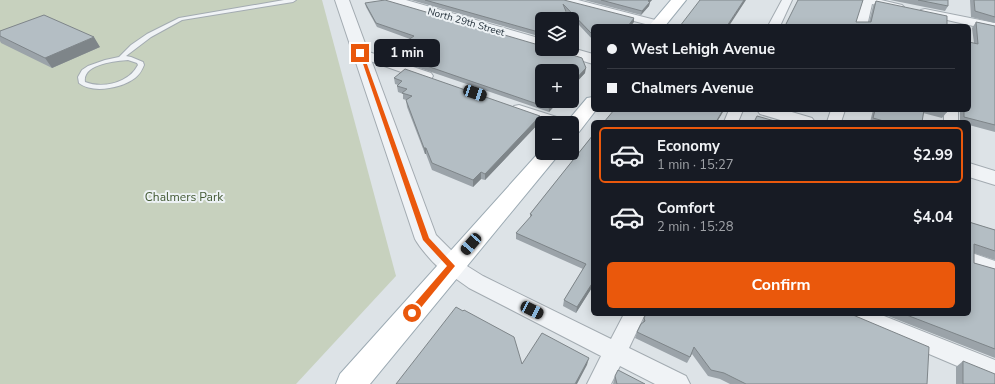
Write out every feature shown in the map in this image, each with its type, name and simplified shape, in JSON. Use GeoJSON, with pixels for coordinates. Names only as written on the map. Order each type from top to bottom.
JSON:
{"type":"FeatureCollection","features":[{"type":"Feature","properties":{"kind":"main road"},"geometry":{"type":"LineString","coordinates":[[659,24],[679,0]]}},
{"type":"Feature","properties":{"kind":"main road"},"geometry":{"type":"LineString","coordinates":[[579,119],[591,104]]}},
{"type":"Feature","properties":{"kind":"main road"},"geometry":{"type":"LineString","coordinates":[[351,384],[544,160]]}},
{"type":"Feature","properties":{"kind":"street"},"geometry":{"type":"LineString","coordinates":[[342,0],[426,240],[452,266],[476,282],[678,384]]}},
{"type":"Feature","properties":{"kind":"street","name":"North 29th Street"},"geometry":{"type":"LineString","coordinates":[[391,0],[535,42]]}},
{"type":"Feature","properties":{"kind":"street"},"geometry":{"type":"LineString","coordinates":[[565,0],[654,24]]}},
{"type":"Feature","properties":{"kind":"street"},"geometry":{"type":"LineString","coordinates":[[775,24],[787,0]]}},
{"type":"Feature","properties":{"kind":"street"},"geometry":{"type":"LineString","coordinates":[[861,24],[867,0],[911,9],[954,22],[970,24]]}},
{"type":"Feature","properties":{"kind":"street"},"geometry":{"type":"LineString","coordinates":[[971,24],[995,27]]}},
{"type":"Feature","properties":{"kind":"street"},"geometry":{"type":"LineString","coordinates":[[360,53],[442,82]]}},
{"type":"Feature","properties":{"kind":"street"},"geometry":{"type":"LineString","coordinates":[[579,55],[591,58]]}},
{"type":"Feature","properties":{"kind":"street"},"geometry":{"type":"LineString","coordinates":[[509,105],[540,116]]}},
{"type":"Feature","properties":{"kind":"street"},"geometry":{"type":"LineString","coordinates":[[773,112],[799,120]]}},
{"type":"Feature","properties":{"kind":"street"},"geometry":{"type":"LineString","coordinates":[[971,171],[995,178]]}},
{"type":"Feature","properties":{"kind":"street"},"geometry":{"type":"LineString","coordinates":[[971,261],[995,269]]}},
{"type":"Feature","properties":{"kind":"street"},"geometry":{"type":"LineString","coordinates":[[599,384],[634,316]]}},
{"type":"Feature","properties":{"kind":"street"},"geometry":{"type":"LineString","coordinates":[[861,316],[995,371]]}},
{"type":"Feature","properties":{"kind":"lane"},"geometry":{"type":"LineString","coordinates":[[121,58],[129,58],[140,62],[141,65],[138,74],[125,81],[108,86],[92,87],[82,83],[80,80],[81,76],[90,68],[104,62],[121,58],[134,46],[169,24],[181,19],[293,0]]}},
{"type":"Feature","properties":{"kind":"green space","name":"Chalmers Park"},"geometry":{"type":"Polygon","coordinates":[[[0,0],[322,0],[396,276],[296,384],[0,384],[0,0]]]}},
{"type":"Feature","properties":{"kind":"building"},"geometry":{"type":"Polygon","coordinates":[[[385,0],[535,44],[535,56],[576,56],[582,58],[586,68],[579,76],[579,64],[535,64],[535,103],[389,53],[414,36],[376,23],[365,3],[385,0]]]}},
{"type":"Feature","properties":{"kind":"building"},"geometry":{"type":"Polygon","coordinates":[[[425,0],[564,0],[634,18],[630,24],[591,24],[591,33],[579,21],[579,12],[571,12],[563,4],[566,12],[535,12],[535,31],[425,0]]]}},
{"type":"Feature","properties":{"kind":"building"},"geometry":{"type":"Polygon","coordinates":[[[601,0],[649,0],[648,1],[650,2],[642,11],[601,0]]]}},
{"type":"Feature","properties":{"kind":"building"},"geometry":{"type":"Polygon","coordinates":[[[700,0],[744,0],[728,24],[682,24],[700,0]]]}},
{"type":"Feature","properties":{"kind":"building"},"geometry":{"type":"Polygon","coordinates":[[[798,0],[863,0],[856,22],[871,22],[876,1],[947,16],[947,24],[786,24],[798,0]]]}},
{"type":"Feature","properties":{"kind":"building"},"geometry":{"type":"Polygon","coordinates":[[[918,0],[948,0],[948,6],[918,0]]]}},
{"type":"Feature","properties":{"kind":"building"},"geometry":{"type":"Polygon","coordinates":[[[974,0],[995,0],[995,17],[975,11],[974,0]]]}},
{"type":"Feature","properties":{"kind":"building"},"geometry":{"type":"Polygon","coordinates":[[[44,15],[94,37],[45,58],[0,36],[0,31],[44,15]]]}},
{"type":"Feature","properties":{"kind":"building"},"geometry":{"type":"Polygon","coordinates":[[[976,22],[995,26],[995,125],[964,117],[964,112],[971,112],[971,42],[978,44],[976,22]]]}},
{"type":"Feature","properties":{"kind":"building"},"geometry":{"type":"Polygon","coordinates":[[[405,69],[540,116],[535,116],[535,121],[485,174],[481,172],[473,180],[432,163],[426,148],[424,148],[406,100],[412,96],[402,93],[407,89],[397,86],[402,81],[394,78],[405,69]]]}},
{"type":"Feature","properties":{"kind":"building"},"geometry":{"type":"Polygon","coordinates":[[[612,112],[722,112],[717,120],[606,120],[612,112]]]}},
{"type":"Feature","properties":{"kind":"building"},"geometry":{"type":"Polygon","coordinates":[[[874,112],[924,112],[922,120],[880,120],[873,118],[874,112]]]}},
{"type":"Feature","properties":{"kind":"building"},"geometry":{"type":"Polygon","coordinates":[[[757,116],[771,120],[755,120],[757,116]]]}},
{"type":"Feature","properties":{"kind":"building"},"geometry":{"type":"Polygon","coordinates":[[[591,138],[591,285],[577,307],[564,300],[586,264],[516,233],[532,215],[530,214],[573,160],[579,160],[579,153],[591,138]]]}},
{"type":"Feature","properties":{"kind":"building"},"geometry":{"type":"Polygon","coordinates":[[[971,223],[995,230],[995,251],[974,244],[974,263],[995,269],[995,349],[909,316],[971,316],[971,223]]]}},
{"type":"Feature","properties":{"kind":"building"},"geometry":{"type":"Polygon","coordinates":[[[456,307],[514,337],[522,364],[542,333],[589,358],[575,384],[396,384],[456,307]]]}},
{"type":"Feature","properties":{"kind":"building"},"geometry":{"type":"Polygon","coordinates":[[[645,316],[855,316],[929,347],[927,384],[746,384],[724,373],[711,370],[694,347],[690,357],[637,332],[641,324],[645,321],[645,316]]]}},
{"type":"Feature","properties":{"kind":"building"},"geometry":{"type":"Polygon","coordinates":[[[963,361],[995,374],[995,384],[963,384],[963,361]]]}},
{"type":"Feature","properties":{"kind":"building"},"geometry":{"type":"Polygon","coordinates":[[[618,370],[645,384],[617,384],[615,376],[618,370]]]}},
{"type":"Feature","properties":{"kind":"route"},"geometry":{"type":"LineString","coordinates":[[360,53],[426,240],[452,266],[412,313]]}}]}
